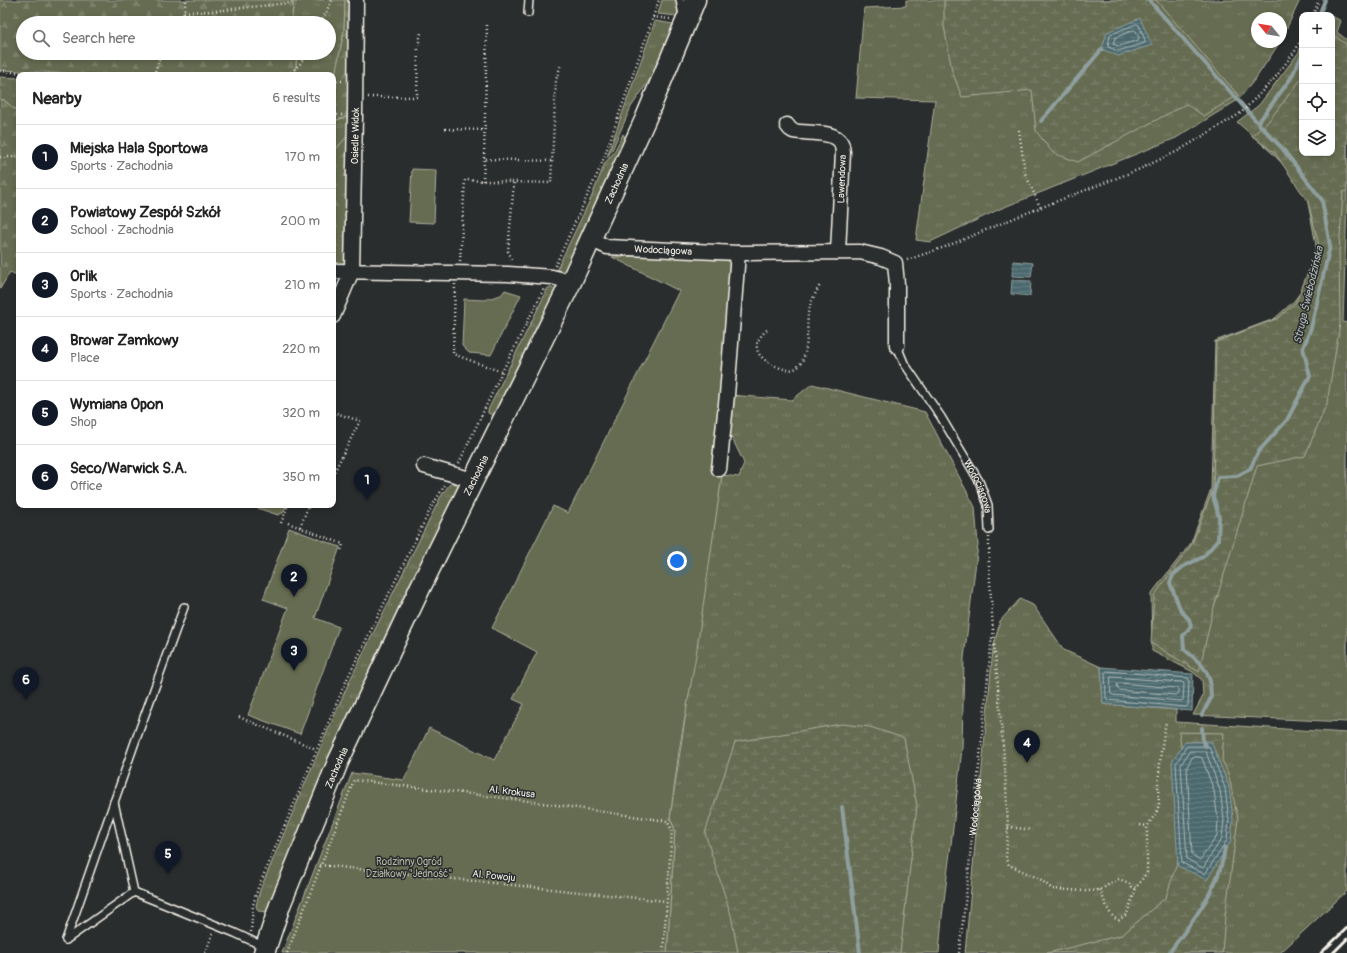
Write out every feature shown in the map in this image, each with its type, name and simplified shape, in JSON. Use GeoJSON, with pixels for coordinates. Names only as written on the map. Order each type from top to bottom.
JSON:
{"type":"FeatureCollection","features":[{"type":"Feature","properties":{"kind":"street","name":"Osiedle Widok"},"geometry":{"type":"LineString","coordinates":[[336,309],[352,272],[356,0]]}},
{"type":"Feature","properties":{"kind":"street","name":"Zachodnia"},"geometry":{"type":"LineString","coordinates":[[259,947],[280,905],[338,762],[421,586],[571,282],[645,120],[680,22],[695,0]]}},
{"type":"Feature","properties":{"kind":"street","name":"Lawendowa"},"geometry":{"type":"LineString","coordinates":[[787,125],[793,131],[832,136],[838,139],[842,144],[838,252]]}},
{"type":"Feature","properties":{"kind":"street","name":"Wodociągowa"},"geometry":{"type":"LineString","coordinates":[[590,239],[607,247],[738,253],[860,252],[881,257],[895,263],[898,284],[897,346]]}},
{"type":"Feature","properties":{"kind":"street"},"geometry":{"type":"LineString","coordinates":[[719,469],[727,395],[738,253]]}},
{"type":"Feature","properties":{"kind":"street"},"geometry":{"type":"LineString","coordinates":[[336,271],[508,274],[552,277],[571,282]]}},
{"type":"Feature","properties":{"kind":"street"},"geometry":{"type":"LineString","coordinates":[[424,466],[473,480]]}},
{"type":"Feature","properties":{"kind":"lane"},"geometry":{"type":"LineString","coordinates":[[528,13],[529,0]]}},
{"type":"Feature","properties":{"kind":"lane"},"geometry":{"type":"LineString","coordinates":[[680,0],[680,22]]}},
{"type":"Feature","properties":{"kind":"lane","name":"Wodociągowa"},"geometry":{"type":"LineString","coordinates":[[897,346],[904,364],[941,417],[980,481],[988,505],[989,530]]}},
{"type":"Feature","properties":{"kind":"lane"},"geometry":{"type":"LineString","coordinates":[[134,892],[66,940],[184,607]]}},
{"type":"Feature","properties":{"kind":"lane"},"geometry":{"type":"LineString","coordinates":[[114,802],[134,892]]}},
{"type":"Feature","properties":{"kind":"lane"},"geometry":{"type":"LineString","coordinates":[[134,892],[216,925],[259,947]]}},
{"type":"Feature","properties":{"kind":"path"},"geometry":{"type":"LineString","coordinates":[[181,16],[184,12],[186,0]]}},
{"type":"Feature","properties":{"kind":"path"},"geometry":{"type":"LineString","coordinates":[[184,12],[214,11],[304,0]]}},
{"type":"Feature","properties":{"kind":"path"},"geometry":{"type":"LineString","coordinates":[[324,16],[332,0]]}},
{"type":"Feature","properties":{"kind":"path"},"geometry":{"type":"LineString","coordinates":[[554,269],[601,166],[659,0]]}},
{"type":"Feature","properties":{"kind":"path"},"geometry":{"type":"LineString","coordinates":[[1314,12],[1319,0]]}},
{"type":"Feature","properties":{"kind":"path"},"geometry":{"type":"LineString","coordinates":[[652,17],[680,22]]}},
{"type":"Feature","properties":{"kind":"path"},"geometry":{"type":"LineString","coordinates":[[483,181],[487,25]]}},
{"type":"Feature","properties":{"kind":"path"},"geometry":{"type":"LineString","coordinates":[[365,97],[416,97],[418,46],[421,33]]}},
{"type":"Feature","properties":{"kind":"path"},"geometry":{"type":"LineString","coordinates":[[895,263],[945,247],[1140,169],[1178,151],[1241,113],[1275,78],[1299,44]]}},
{"type":"Feature","properties":{"kind":"path"},"geometry":{"type":"LineString","coordinates":[[155,72],[159,60]]}},
{"type":"Feature","properties":{"kind":"path"},"geometry":{"type":"LineString","coordinates":[[293,72],[302,60]]}},
{"type":"Feature","properties":{"kind":"path"},"geometry":{"type":"LineString","coordinates":[[460,267],[465,180],[551,183],[556,80],[561,64]]}},
{"type":"Feature","properties":{"kind":"path"},"geometry":{"type":"LineString","coordinates":[[0,71],[16,72]]}},
{"type":"Feature","properties":{"kind":"path"},"geometry":{"type":"LineString","coordinates":[[445,129],[485,130]]}},
{"type":"Feature","properties":{"kind":"path"},"geometry":{"type":"LineString","coordinates":[[1019,130],[1025,173],[1040,208]]}},
{"type":"Feature","properties":{"kind":"path"},"geometry":{"type":"LineString","coordinates":[[0,157],[16,158]]}},
{"type":"Feature","properties":{"kind":"path"},"geometry":{"type":"LineString","coordinates":[[484,159],[552,161]]}},
{"type":"Feature","properties":{"kind":"path"},"geometry":{"type":"LineString","coordinates":[[512,259],[508,251],[514,182]]}},
{"type":"Feature","properties":{"kind":"path"},"geometry":{"type":"LineString","coordinates":[[458,465],[502,372],[546,285]]}},
{"type":"Feature","properties":{"kind":"path"},"geometry":{"type":"LineString","coordinates":[[767,330],[759,336],[757,351],[760,356],[770,364],[781,369],[792,369],[799,366],[803,360],[806,347],[808,313],[811,301],[820,286]]}},
{"type":"Feature","properties":{"kind":"path"},"geometry":{"type":"LineString","coordinates":[[455,292],[453,354],[502,372]]}},
{"type":"Feature","properties":{"kind":"path"},"geometry":{"type":"LineString","coordinates":[[336,413],[360,421],[336,468]]}},
{"type":"Feature","properties":{"kind":"path"},"geometry":{"type":"LineString","coordinates":[[481,417],[486,419]]}},
{"type":"Feature","properties":{"kind":"path"},"geometry":{"type":"LineString","coordinates":[[259,947],[253,905],[258,888],[346,679],[432,506],[447,483]]}},
{"type":"Feature","properties":{"kind":"path"},"geometry":{"type":"LineString","coordinates":[[281,523],[287,508]]}},
{"type":"Feature","properties":{"kind":"path"},"geometry":{"type":"LineString","coordinates":[[300,527],[308,508]]}},
{"type":"Feature","properties":{"kind":"path"},"geometry":{"type":"LineString","coordinates":[[288,523],[343,544],[341,551]]}},
{"type":"Feature","properties":{"kind":"path","name":"Wodociągowa"},"geometry":{"type":"LineString","coordinates":[[959,953],[993,629],[989,565],[989,530]]}},
{"type":"Feature","properties":{"kind":"path"},"geometry":{"type":"LineString","coordinates":[[993,629],[1005,770],[1008,827],[1006,859],[1009,865],[1040,879],[1052,889],[1085,891],[1100,890],[1119,879],[1129,883],[1131,887],[1136,888]]}},
{"type":"Feature","properties":{"kind":"path"},"geometry":{"type":"LineString","coordinates":[[239,717],[316,749]]}},
{"type":"Feature","properties":{"kind":"path"},"geometry":{"type":"LineString","coordinates":[[1100,890],[1113,917],[1119,920],[1127,914],[1136,888],[1147,872],[1147,826],[1157,811],[1159,804],[1158,785],[1166,721]]}},
{"type":"Feature","properties":{"kind":"path","name":"Al. Krokusa"},"geometry":{"type":"LineString","coordinates":[[320,865],[354,780],[529,801],[667,821],[672,830],[666,902]]}},
{"type":"Feature","properties":{"kind":"path"},"geometry":{"type":"LineString","coordinates":[[1140,825],[1147,826]]}},
{"type":"Feature","properties":{"kind":"path"},"geometry":{"type":"LineString","coordinates":[[1008,827],[1032,830]]}},
{"type":"Feature","properties":{"kind":"path"},"geometry":{"type":"LineString","coordinates":[[290,953],[287,953],[320,865]]}},
{"type":"Feature","properties":{"kind":"path","name":"Al. Powoju"},"geometry":{"type":"LineString","coordinates":[[320,865],[666,902]]}},
{"type":"Feature","properties":{"kind":"path"},"geometry":{"type":"LineString","coordinates":[[663,953],[666,902]]}},
{"type":"Feature","properties":{"kind":"path"},"geometry":{"type":"LineString","coordinates":[[205,953],[216,925]]}},
{"type":"Feature","properties":{"kind":"green space"},"geometry":{"type":"Polygon","coordinates":[[[0,0],[294,0],[292,16],[16,16],[16,60],[296,60],[295,72],[39,72],[0,70],[0,0]]]}},
{"type":"Feature","properties":{"kind":"green space"},"geometry":{"type":"Polygon","coordinates":[[[294,0],[345,0],[344,31],[336,72],[295,72],[296,60],[336,60],[336,16],[292,16],[294,0]]]}},
{"type":"Feature","properties":{"kind":"green space"},"geometry":{"type":"Polygon","coordinates":[[[345,0],[351,0],[350,116],[336,120],[336,72],[344,31],[345,0]]]}},
{"type":"Feature","properties":{"kind":"green space"},"geometry":{"type":"Polygon","coordinates":[[[662,0],[680,0],[680,7],[677,16],[658,14],[662,0]]]}},
{"type":"Feature","properties":{"kind":"green space"},"geometry":{"type":"Polygon","coordinates":[[[906,0],[1300,0],[1287,27],[1287,12],[1251,12],[1251,48],[1276,48],[1256,78],[1238,100],[1176,138],[1002,208],[930,242],[916,240],[935,100],[856,98],[864,8],[906,6],[906,0]]]}},
{"type":"Feature","properties":{"kind":"green space"},"geometry":{"type":"Polygon","coordinates":[[[944,0],[1156,0],[1238,95],[1204,116],[1186,104],[1078,162],[1053,153],[1036,131],[1032,90],[962,97],[952,71],[944,26],[944,0]]]}},
{"type":"Feature","properties":{"kind":"green space"},"geometry":{"type":"Polygon","coordinates":[[[1335,18],[1341,21],[1337,32],[1347,40],[1347,202],[1343,322],[1347,323],[1347,722],[1193,715],[1203,696],[1202,680],[1193,672],[1152,651],[1151,594],[1191,543],[1211,489],[1215,341],[1274,319],[1294,301],[1310,280],[1316,245],[1303,185],[1272,153],[1237,122],[1259,105],[1299,52],[1299,156],[1335,156],[1335,18]]]}},
{"type":"Feature","properties":{"kind":"green space"},"geometry":{"type":"Polygon","coordinates":[[[655,21],[673,24],[663,52],[649,81],[631,107],[612,150],[607,157],[655,21]]]}},
{"type":"Feature","properties":{"kind":"green space"},"geometry":{"type":"Polygon","coordinates":[[[1335,36],[1347,45],[1347,191],[1343,192],[1339,252],[1340,324],[1327,403],[1305,456],[1257,466],[1212,614],[1199,672],[1151,643],[1154,596],[1192,544],[1213,489],[1216,342],[1278,318],[1296,302],[1319,245],[1308,202],[1275,153],[1252,136],[1267,123],[1299,82],[1299,156],[1335,156],[1335,36]]]}},
{"type":"Feature","properties":{"kind":"green space"},"geometry":{"type":"Polygon","coordinates":[[[0,77],[16,78],[16,109],[4,100],[0,100],[0,77]]]}},
{"type":"Feature","properties":{"kind":"green space"},"geometry":{"type":"Polygon","coordinates":[[[0,100],[4,100],[16,109],[16,275],[10,272],[0,289],[0,100]]]}},
{"type":"Feature","properties":{"kind":"green space"},"geometry":{"type":"Polygon","coordinates":[[[350,116],[350,133],[336,149],[336,120],[350,116]]]}},
{"type":"Feature","properties":{"kind":"green space"},"geometry":{"type":"Polygon","coordinates":[[[350,133],[348,265],[336,264],[336,149],[350,133]]]}},
{"type":"Feature","properties":{"kind":"green space"},"geometry":{"type":"Polygon","coordinates":[[[623,134],[625,138],[567,269],[562,272],[556,271],[591,198],[605,163],[614,152],[623,134]]]}},
{"type":"Feature","properties":{"kind":"green space"},"geometry":{"type":"Polygon","coordinates":[[[412,169],[436,170],[434,223],[409,222],[412,169]]]}},
{"type":"Feature","properties":{"kind":"green space","name":"Rodzinny Ogród Działkowy \"Jedność\""},"geometry":{"type":"Polygon","coordinates":[[[722,253],[732,260],[722,475],[696,655],[679,751],[670,818],[675,830],[667,953],[282,953],[352,773],[404,780],[429,728],[494,760],[524,704],[513,699],[537,652],[492,628],[553,506],[568,513],[679,291],[612,257],[722,253]]]}},
{"type":"Feature","properties":{"kind":"green space"},"geometry":{"type":"Polygon","coordinates":[[[548,288],[554,289],[557,294],[496,417],[488,413],[488,410],[548,288]]]}},
{"type":"Feature","properties":{"kind":"green space"},"geometry":{"type":"Polygon","coordinates":[[[505,290],[521,295],[491,355],[469,353],[462,346],[464,299],[484,300],[501,295],[505,290]]]}},
{"type":"Feature","properties":{"kind":"green space"},"geometry":{"type":"Polygon","coordinates":[[[812,384],[925,412],[975,507],[978,545],[964,658],[962,748],[939,953],[667,953],[675,830],[670,818],[722,475],[739,477],[744,463],[729,432],[730,395],[792,400],[812,384]]]}},
{"type":"Feature","properties":{"kind":"green space"},"geometry":{"type":"Polygon","coordinates":[[[455,483],[458,487],[459,493],[269,912],[258,911],[256,906],[260,890],[350,680],[440,498],[449,485],[455,483]]]}},
{"type":"Feature","properties":{"kind":"green space"},"geometry":{"type":"Polygon","coordinates":[[[257,508],[285,508],[284,512],[278,515],[257,508]]]}},
{"type":"Feature","properties":{"kind":"green space"},"geometry":{"type":"Polygon","coordinates":[[[289,528],[340,547],[315,618],[339,627],[300,734],[248,715],[288,608],[263,599],[289,528]]]}},
{"type":"Feature","properties":{"kind":"green space"},"geometry":{"type":"Polygon","coordinates":[[[1020,599],[1033,605],[1064,650],[1101,667],[1103,704],[1176,710],[1176,722],[1347,733],[1347,891],[1280,953],[965,953],[993,649],[1000,621],[1020,599]]]}},
{"type":"Feature","properties":{"kind":"green space"},"geometry":{"type":"Polygon","coordinates":[[[841,724],[870,727],[904,738],[917,806],[900,953],[738,953],[731,915],[705,833],[735,742],[841,724]]]}},
{"type":"Feature","properties":{"kind":"green space"},"geometry":{"type":"Polygon","coordinates":[[[1179,732],[1224,733],[1222,760],[1228,773],[1238,819],[1225,917],[1222,953],[1047,953],[1122,935],[1166,897],[1191,820],[1179,732]]]}},
{"type":"Feature","properties":{"kind":"water"},"geometry":{"type":"Polygon","coordinates":[[[1140,18],[1152,45],[1118,56],[1102,49],[1107,32],[1140,18]]]}},
{"type":"Feature","properties":{"kind":"water"},"geometry":{"type":"Polygon","coordinates":[[[1013,261],[1033,263],[1031,277],[1012,276],[1013,261]]]}},
{"type":"Feature","properties":{"kind":"water"},"geometry":{"type":"Polygon","coordinates":[[[1012,280],[1031,281],[1030,296],[1011,294],[1012,280]]]}},
{"type":"Feature","properties":{"kind":"water"},"geometry":{"type":"Polygon","coordinates":[[[1101,667],[1193,674],[1192,711],[1103,704],[1101,667]]]}},
{"type":"Feature","properties":{"kind":"water"},"geometry":{"type":"Polygon","coordinates":[[[1211,741],[1229,787],[1233,819],[1231,841],[1207,880],[1178,866],[1172,762],[1185,742],[1211,741]]]}},
{"type":"Feature","properties":{"kind":"waterway","name":"Struga Świebodzińska"},"geometry":{"type":"LineString","coordinates":[[1149,0],[1282,148],[1322,200],[1330,246],[1311,328],[1303,348],[1310,376],[1287,420],[1258,452],[1250,469],[1237,476],[1218,477],[1213,496],[1219,517],[1218,540],[1203,557],[1184,566],[1173,575],[1170,583],[1181,611],[1189,619],[1191,626],[1183,636],[1184,649],[1201,664],[1210,681],[1211,698],[1202,715]]}},
{"type":"Feature","properties":{"kind":"waterway"},"geometry":{"type":"LineString","coordinates":[[1320,12],[1325,0]]}},
{"type":"Feature","properties":{"kind":"waterway"},"geometry":{"type":"LineString","coordinates":[[1041,121],[1102,49]]}},
{"type":"Feature","properties":{"kind":"waterway"},"geometry":{"type":"LineString","coordinates":[[1258,123],[1291,78],[1299,61]]}},
{"type":"Feature","properties":{"kind":"waterway","name":"Struga Świebodzińska"},"geometry":{"type":"LineString","coordinates":[[1202,728],[1203,742],[1206,746]]}},
{"type":"Feature","properties":{"kind":"waterway"},"geometry":{"type":"LineString","coordinates":[[842,807],[860,953]]}},
{"type":"Feature","properties":{"kind":"waterway","name":"Struga Świebodzińska"},"geometry":{"type":"LineString","coordinates":[[1169,953],[1196,916],[1212,890],[1218,876],[1225,847]]}},
{"type":"Feature","properties":{"kind":"railway"},"geometry":{"type":"LineString","coordinates":[[1321,953],[1347,928]]}},
{"type":"Feature","properties":{"kind":"railway"},"geometry":{"type":"LineString","coordinates":[[1333,953],[1347,939]]}},
{"type":"Feature","properties":{"kind":"place","name":"Miejska Hala Sportowa"},"geometry":{"type":"Point","coordinates":[367,500]}},
{"type":"Feature","properties":{"kind":"place","name":"Powiatowy Zespół Szkół"},"geometry":{"type":"Point","coordinates":[294,597]}},
{"type":"Feature","properties":{"kind":"place","name":"Orlik"},"geometry":{"type":"Point","coordinates":[294,671]}},
{"type":"Feature","properties":{"kind":"place","name":"Seco/Warwick S.A."},"geometry":{"type":"Point","coordinates":[26,700]}},
{"type":"Feature","properties":{"kind":"place","name":"Browar Zamkowy"},"geometry":{"type":"Point","coordinates":[1027,763]}},
{"type":"Feature","properties":{"kind":"place","name":"Wymiana Opon"},"geometry":{"type":"Point","coordinates":[168,874]}}]}
